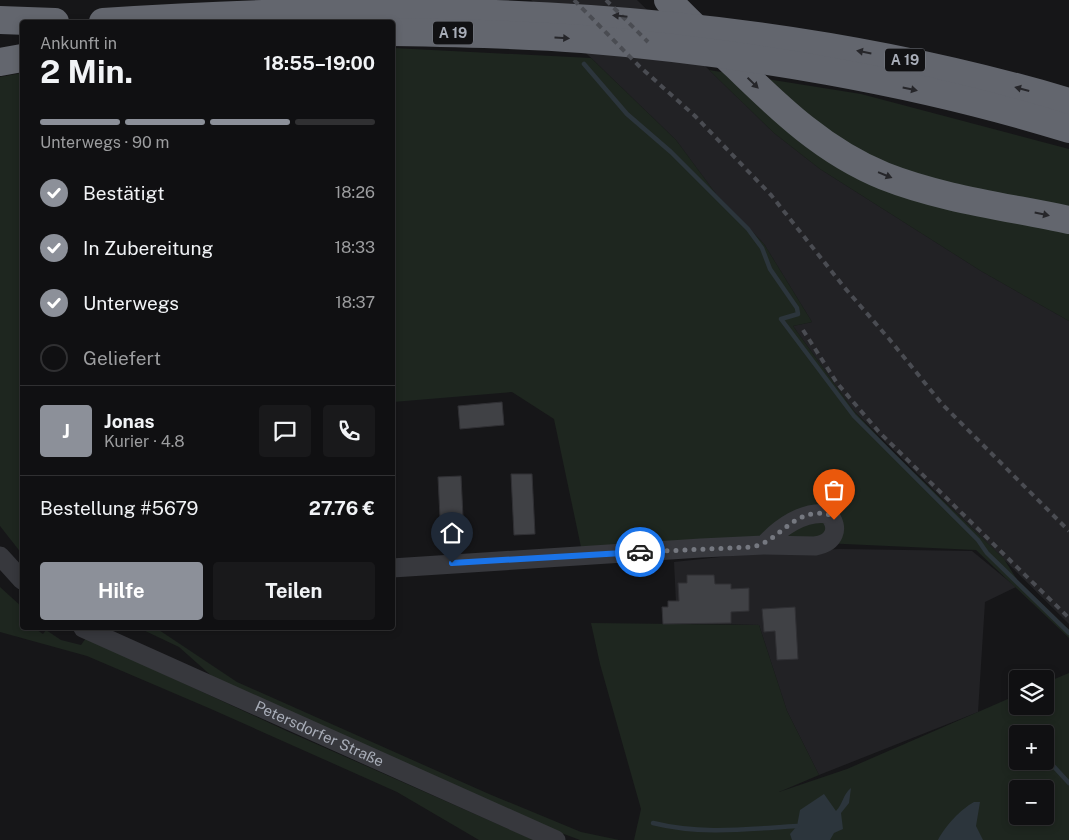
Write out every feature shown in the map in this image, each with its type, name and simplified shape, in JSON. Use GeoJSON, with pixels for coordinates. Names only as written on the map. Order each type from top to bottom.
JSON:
{"type":"FeatureCollection","features":[{"type":"Feature","properties":{"kind":"highway"},"geometry":{"type":"LineString","coordinates":[[668,0],[787,116],[818,140],[851,160],[885,176],[929,190],[1069,220]]}},
{"type":"Feature","properties":{"kind":"highway","name":"A 19"},"geometry":{"type":"LineString","coordinates":[[128,20],[266,9],[429,6],[610,15],[738,30],[908,61],[1069,102]]}},
{"type":"Feature","properties":{"kind":"highway"},"geometry":{"type":"LineString","coordinates":[[0,20],[20,21]]}},
{"type":"Feature","properties":{"kind":"highway","name":"A 19"},"geometry":{"type":"LineString","coordinates":[[395,32],[514,35],[631,43],[759,60],[911,89],[1069,129]]}},
{"type":"Feature","properties":{"kind":"highway"},"geometry":{"type":"LineString","coordinates":[[0,36],[20,33]]}},
{"type":"Feature","properties":{"kind":"highway"},"geometry":{"type":"LineString","coordinates":[[0,62],[20,58]]}},
{"type":"Feature","properties":{"kind":"street"},"geometry":{"type":"LineString","coordinates":[[395,568],[764,545]]}},
{"type":"Feature","properties":{"kind":"street"},"geometry":{"type":"LineString","coordinates":[[0,556],[20,578]]}},
{"type":"Feature","properties":{"kind":"street","name":"Petersdorfer Straße"},"geometry":{"type":"LineString","coordinates":[[87,630],[556,840]]}},
{"type":"Feature","properties":{"kind":"shaded area"},"geometry":{"type":"Polygon","coordinates":[[[531,0],[637,0],[774,133],[820,169],[981,271],[1069,321],[1069,624],[854,411],[793,326],[812,322],[764,244],[716,194],[676,140],[531,0]]]}},
{"type":"Feature","properties":{"kind":"shaded area"},"geometry":{"type":"Polygon","coordinates":[[[395,48],[591,58],[676,140],[716,194],[764,244],[812,322],[793,326],[854,411],[890,449],[1004,559],[1021,586],[1069,630],[1069,638],[976,550],[737,539],[581,547],[554,419],[512,392],[395,402],[395,48]]]}},
{"type":"Feature","properties":{"kind":"shaded area"},"geometry":{"type":"Polygon","coordinates":[[[709,70],[861,94],[1069,149],[1069,321],[981,271],[820,169],[774,133],[709,70]]]}},
{"type":"Feature","properties":{"kind":"shaded area"},"geometry":{"type":"Polygon","coordinates":[[[20,73],[20,551],[0,526],[0,77],[20,73]]]}},
{"type":"Feature","properties":{"kind":"shaded area"},"geometry":{"type":"Polygon","coordinates":[[[840,549],[972,551],[1016,587],[985,602],[978,712],[819,775],[787,711],[759,625],[677,623],[674,562],[748,554],[840,549]]]}},
{"type":"Feature","properties":{"kind":"shaded area"},"geometry":{"type":"Polygon","coordinates":[[[0,587],[20,605],[20,630],[37,630],[43,634],[46,630],[61,640],[81,645],[86,638],[289,732],[534,840],[479,840],[397,792],[211,709],[87,656],[0,632],[0,587]]]}},
{"type":"Feature","properties":{"kind":"shaded area"},"geometry":{"type":"Polygon","coordinates":[[[591,623],[759,625],[787,711],[819,775],[779,792],[847,769],[1009,698],[1009,715],[1054,715],[1054,679],[1069,673],[1069,840],[634,840],[641,809],[600,664],[591,623]]]}},
{"type":"Feature","properties":{"kind":"shaded area"},"geometry":{"type":"Polygon","coordinates":[[[143,630],[159,630],[237,682],[489,794],[581,832],[619,840],[580,840],[521,818],[215,679],[179,647],[143,630]]]}},
{"type":"Feature","properties":{"kind":"shaded area"},"geometry":{"type":"Polygon","coordinates":[[[851,788],[849,803],[841,813],[843,829],[834,833],[830,840],[792,840],[790,834],[797,826],[800,810],[824,794],[836,811],[851,788]]]}},
{"type":"Feature","properties":{"kind":"shaded area"},"geometry":{"type":"Polygon","coordinates":[[[974,802],[980,802],[976,826],[983,840],[938,840],[954,818],[974,802]]]}},
{"type":"Feature","properties":{"kind":"building"},"geometry":{"type":"Polygon","coordinates":[[[502,402],[504,425],[460,429],[458,406],[502,402]]]}},
{"type":"Feature","properties":{"kind":"building"},"geometry":{"type":"Polygon","coordinates":[[[511,474],[532,474],[535,534],[514,535],[511,474]]]}},
{"type":"Feature","properties":{"kind":"building"},"geometry":{"type":"Polygon","coordinates":[[[461,476],[464,537],[441,538],[438,477],[461,476]]]}},
{"type":"Feature","properties":{"kind":"building"},"geometry":{"type":"Polygon","coordinates":[[[687,575],[714,575],[715,584],[731,584],[731,589],[749,588],[749,611],[731,612],[731,623],[663,624],[662,607],[668,607],[668,601],[679,601],[678,583],[687,583],[687,575]]]}},
{"type":"Feature","properties":{"kind":"building"},"geometry":{"type":"Polygon","coordinates":[[[795,607],[798,659],[777,660],[775,631],[764,632],[762,609],[795,607]]]}},
{"type":"Feature","properties":{"kind":"waterway"},"geometry":{"type":"LineString","coordinates":[[584,64],[627,114],[671,152],[748,229],[762,248],[770,269],[797,308],[798,314],[781,319],[854,416],[978,540],[987,553],[1069,633]]}},
{"type":"Feature","properties":{"kind":"waterway"},"geometry":{"type":"LineString","coordinates":[[1054,767],[1069,783]]}},
{"type":"Feature","properties":{"kind":"waterway"},"geometry":{"type":"LineString","coordinates":[[653,823],[671,827],[707,830],[743,830],[797,826]]}},
{"type":"Feature","properties":{"kind":"railway"},"geometry":{"type":"LineString","coordinates":[[574,0],[639,66],[695,116],[771,195],[844,287],[942,404],[1069,531]]}},
{"type":"Feature","properties":{"kind":"railway"},"geometry":{"type":"LineString","coordinates":[[606,0],[648,42]]}},
{"type":"Feature","properties":{"kind":"railway"},"geometry":{"type":"LineString","coordinates":[[803,330],[837,383],[879,432],[1069,618]]}},
{"type":"Feature","properties":{"kind":"way so far"},"geometry":{"type":"LineString","coordinates":[[640,552],[752,547],[764,545],[772,536],[798,519],[810,514],[819,512],[828,514],[834,520]]}},
{"type":"Feature","properties":{"kind":"route"},"geometry":{"type":"LineString","coordinates":[[452,563],[640,552]]}}]}
